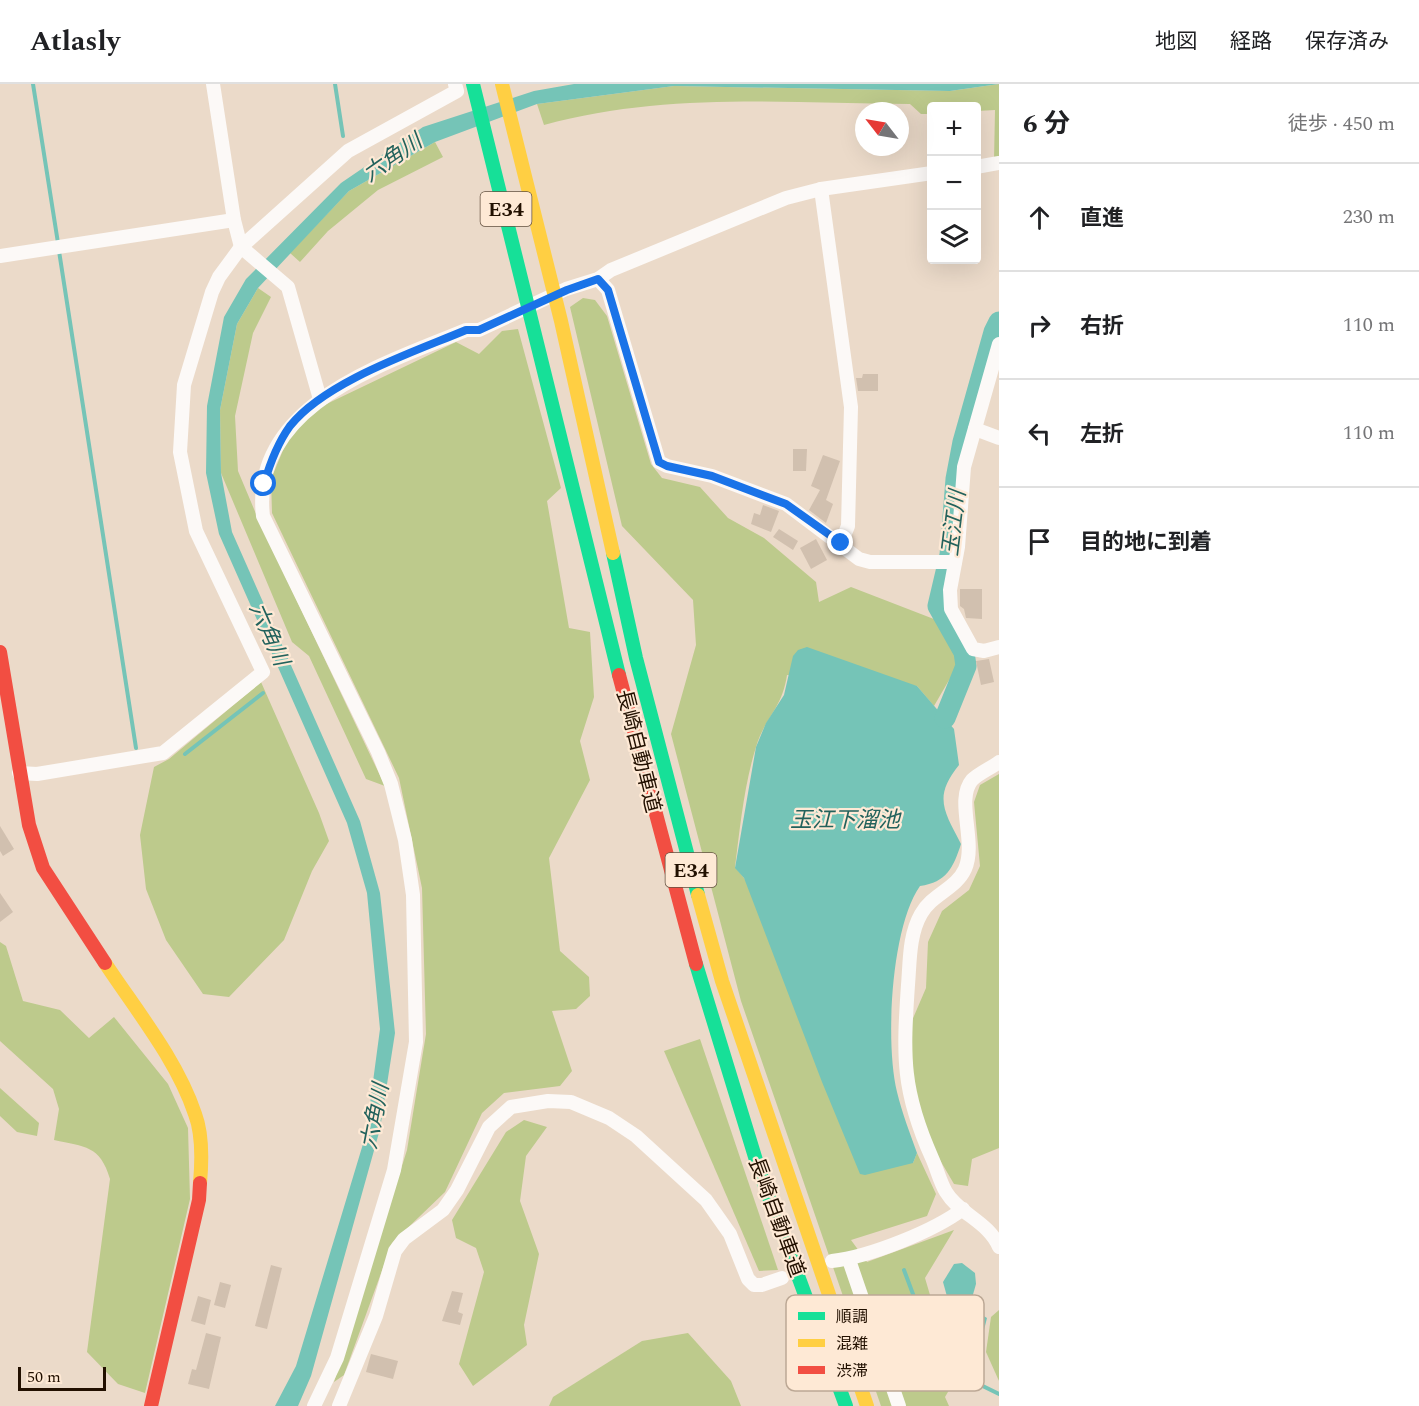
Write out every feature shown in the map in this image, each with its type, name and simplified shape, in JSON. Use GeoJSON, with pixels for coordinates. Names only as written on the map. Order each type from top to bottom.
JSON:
{"type":"FeatureCollection","features":[{"type":"Feature","properties":{"kind":"main road","name":"長崎自動車道"},"geometry":{"type":"LineString","coordinates":[[473,84],[537,334],[616,663],[702,986],[759,1170],[805,1295]]}},
{"type":"Feature","properties":{"kind":"main road","name":"長崎自動車道"},"geometry":{"type":"LineString","coordinates":[[502,84],[561,321],[631,636],[684,847],[722,981],[829,1295]]}},
{"type":"Feature","properties":{"kind":"main road"},"geometry":{"type":"LineString","coordinates":[[0,652],[29,825],[43,868],[170,1065],[196,1115],[202,1158],[199,1200],[151,1406]]}},
{"type":"Feature","properties":{"kind":"main road","name":"長崎自動車道"},"geometry":{"type":"LineString","coordinates":[[840,1391],[846,1406]]}},
{"type":"Feature","properties":{"kind":"main road","name":"長崎自動車道"},"geometry":{"type":"LineString","coordinates":[[862,1391],[867,1406]]}},
{"type":"Feature","properties":{"kind":"street"},"geometry":{"type":"LineString","coordinates":[[213,84],[234,220],[241,247],[288,287],[320,399]]}},
{"type":"Feature","properties":{"kind":"street"},"geometry":{"type":"LineString","coordinates":[[19,773],[37,774],[163,753],[263,672],[196,531],[180,452],[184,385],[191,356],[212,292],[219,277],[241,247],[348,151],[457,91],[455,84]]}},
{"type":"Feature","properties":{"kind":"street"},"geometry":{"type":"LineString","coordinates":[[981,165],[999,163]]}},
{"type":"Feature","properties":{"kind":"street"},"geometry":{"type":"LineString","coordinates":[[314,1406],[336,1358],[394,1170],[416,1042],[413,895],[405,840],[391,784],[331,650],[263,516],[261,498],[271,460],[291,426],[320,399],[397,359],[466,330],[479,330],[567,290],[598,279],[611,270],[786,198],[821,189],[927,174]]}},
{"type":"Feature","properties":{"kind":"street"},"geometry":{"type":"LineString","coordinates":[[821,189],[851,407],[848,526],[841,543]]}},
{"type":"Feature","properties":{"kind":"street"},"geometry":{"type":"LineString","coordinates":[[0,256],[234,220]]}},
{"type":"Feature","properties":{"kind":"street"},"geometry":{"type":"LineString","coordinates":[[598,279],[608,290],[659,462],[667,466],[712,476],[786,504],[860,559],[870,562],[949,561]]}},
{"type":"Feature","properties":{"kind":"street"},"geometry":{"type":"LineString","coordinates":[[999,344],[964,467],[949,561],[951,609],[973,649],[984,651],[999,647]]}},
{"type":"Feature","properties":{"kind":"street"},"geometry":{"type":"LineString","coordinates":[[975,429],[999,438]]}},
{"type":"Feature","properties":{"kind":"street"},"geometry":{"type":"LineString","coordinates":[[999,762],[973,780],[965,793],[970,850],[965,869],[955,883],[933,897],[920,915],[911,940],[904,1040],[907,1087],[917,1127],[946,1193],[979,1220],[999,1247]]}},
{"type":"Feature","properties":{"kind":"street"},"geometry":{"type":"LineString","coordinates":[[339,1406],[376,1316],[395,1251],[404,1239],[443,1210],[457,1190],[489,1127],[511,1107],[548,1101],[571,1102],[609,1118],[636,1136],[706,1200],[730,1234],[748,1279],[754,1285],[762,1285],[782,1278]]}},
{"type":"Feature","properties":{"kind":"street"},"geometry":{"type":"LineString","coordinates":[[832,1261],[849,1260],[932,1229],[963,1209]]}},
{"type":"Feature","properties":{"kind":"street"},"geometry":{"type":"LineString","coordinates":[[849,1260],[861,1295]]}},
{"type":"Feature","properties":{"kind":"street"},"geometry":{"type":"LineString","coordinates":[[894,1391],[899,1406]]}},
{"type":"Feature","properties":{"kind":"green space"},"geometry":{"type":"Polygon","coordinates":[[[999,84],[999,160],[994,161],[995,110],[981,111],[981,102],[927,102],[927,114],[921,114],[909,102],[680,104],[634,108],[544,125],[537,104],[674,86],[950,91],[999,84]]]}},
{"type":"Feature","properties":{"kind":"green space"},"geometry":{"type":"Polygon","coordinates":[[[435,142],[443,157],[378,190],[328,231],[300,262],[290,253],[349,191],[435,142]]]}},
{"type":"Feature","properties":{"kind":"green space"},"geometry":{"type":"Polygon","coordinates":[[[258,288],[271,297],[253,333],[235,416],[238,471],[259,521],[385,786],[366,779],[309,656],[292,642],[221,473],[220,410],[237,324],[258,288]]]}},
{"type":"Feature","properties":{"kind":"green space"},"geometry":{"type":"Polygon","coordinates":[[[583,298],[595,300],[607,316],[651,464],[662,478],[700,487],[728,518],[764,538],[816,582],[819,602],[851,587],[939,621],[958,654],[956,668],[934,706],[917,686],[787,675],[785,687],[764,728],[752,761],[735,867],[744,878],[913,1163],[917,1153],[936,1194],[927,1216],[851,1240],[867,1262],[954,1230],[925,1278],[930,1295],[843,1295],[741,1001],[671,734],[696,645],[693,600],[622,526],[570,307],[583,298]]]}},
{"type":"Feature","properties":{"kind":"green space"},"geometry":{"type":"Polygon","coordinates":[[[518,329],[561,488],[547,501],[569,628],[590,632],[594,697],[580,741],[590,780],[549,858],[560,951],[589,977],[590,996],[576,1009],[552,1011],[572,1071],[560,1086],[504,1093],[482,1113],[445,1192],[392,1243],[344,1375],[334,1382],[407,1150],[426,1034],[422,888],[399,778],[272,513],[271,479],[286,443],[314,410],[456,342],[479,354],[502,331],[518,329]]]}},
{"type":"Feature","properties":{"kind":"green space"},"geometry":{"type":"Polygon","coordinates":[[[261,682],[319,813],[329,841],[312,871],[284,940],[229,997],[203,994],[166,940],[146,889],[140,835],[154,767],[169,759],[261,682]]]}},
{"type":"Feature","properties":{"kind":"green space"},"geometry":{"type":"Polygon","coordinates":[[[999,774],[999,1148],[972,1159],[968,1186],[954,1184],[930,1143],[912,1086],[911,1023],[926,988],[928,942],[942,911],[969,890],[980,866],[974,802],[980,785],[999,774]]]}},
{"type":"Feature","properties":{"kind":"green space"},"geometry":{"type":"Polygon","coordinates":[[[0,942],[6,946],[23,1001],[60,1010],[89,1038],[114,1017],[168,1084],[188,1128],[190,1199],[145,1393],[118,1384],[87,1352],[110,1179],[101,1160],[90,1149],[54,1140],[59,1109],[53,1089],[0,1041],[0,942]]]}},
{"type":"Feature","properties":{"kind":"green space"},"geometry":{"type":"Polygon","coordinates":[[[700,1039],[778,1270],[759,1271],[664,1051],[700,1039]]]}},
{"type":"Feature","properties":{"kind":"green space"},"geometry":{"type":"Polygon","coordinates":[[[0,1088],[39,1123],[37,1136],[17,1132],[0,1116],[0,1088]]]}},
{"type":"Feature","properties":{"kind":"green space"},"geometry":{"type":"Polygon","coordinates":[[[524,1120],[547,1127],[526,1156],[520,1201],[539,1254],[524,1325],[527,1345],[473,1386],[459,1364],[484,1272],[476,1248],[456,1238],[452,1220],[506,1132],[524,1120]]]}},
{"type":"Feature","properties":{"kind":"green space"},"geometry":{"type":"Polygon","coordinates":[[[999,1310],[999,1381],[986,1352],[991,1317],[999,1310]]]}},
{"type":"Feature","properties":{"kind":"green space"},"geometry":{"type":"Polygon","coordinates":[[[688,1333],[731,1381],[741,1406],[549,1406],[553,1397],[642,1341],[688,1333]]]}},
{"type":"Feature","properties":{"kind":"green space"},"geometry":{"type":"Polygon","coordinates":[[[876,1391],[949,1391],[945,1397],[949,1406],[881,1406],[876,1391]]]}},
{"type":"Feature","properties":{"kind":"water","name":"六角川"},"geometry":{"type":"Polygon","coordinates":[[[574,84],[999,84],[950,91],[674,86],[537,104],[435,142],[349,191],[258,288],[237,324],[220,410],[221,473],[232,532],[360,821],[380,893],[395,1033],[380,1129],[311,1376],[298,1406],[275,1406],[296,1366],[366,1134],[380,1029],[367,893],[347,823],[219,534],[206,473],[207,406],[224,317],[246,279],[341,183],[423,127],[534,91],[574,84]]]}},
{"type":"Feature","properties":{"kind":"water","name":"玉江下溜池"},"geometry":{"type":"Polygon","coordinates":[[[807,647],[917,686],[954,729],[959,765],[946,786],[944,804],[961,844],[948,872],[937,881],[920,886],[910,905],[902,929],[893,986],[891,1045],[893,1071],[899,1100],[917,1153],[913,1163],[865,1175],[860,1174],[822,1082],[744,878],[735,868],[756,747],[766,723],[784,695],[793,656],[798,650],[807,647]]]}},
{"type":"Feature","properties":{"kind":"water"},"geometry":{"type":"Polygon","coordinates":[[[962,1263],[975,1273],[976,1284],[973,1295],[947,1295],[943,1282],[954,1264],[962,1263]]]}},
{"type":"Feature","properties":{"kind":"building"},"geometry":{"type":"Polygon","coordinates":[[[863,374],[878,374],[878,391],[858,391],[856,378],[862,378],[863,374]]]}},
{"type":"Feature","properties":{"kind":"building"},"geometry":{"type":"Polygon","coordinates":[[[793,449],[807,449],[806,471],[793,471],[793,449]]]}},
{"type":"Feature","properties":{"kind":"building"},"geometry":{"type":"Polygon","coordinates":[[[823,455],[840,461],[826,500],[833,504],[826,523],[809,510],[820,490],[811,486],[823,455]]]}},
{"type":"Feature","properties":{"kind":"building"},"geometry":{"type":"Polygon","coordinates":[[[763,505],[779,511],[771,532],[751,524],[754,513],[760,515],[763,505]]]}},
{"type":"Feature","properties":{"kind":"building"},"geometry":{"type":"Polygon","coordinates":[[[779,529],[798,541],[793,550],[773,537],[779,529]]]}},
{"type":"Feature","properties":{"kind":"building"},"geometry":{"type":"Polygon","coordinates":[[[816,539],[827,560],[811,569],[800,548],[816,539]]]}},
{"type":"Feature","properties":{"kind":"building"},"geometry":{"type":"Polygon","coordinates":[[[960,589],[982,589],[982,619],[966,618],[964,609],[960,606],[960,589]]]}},
{"type":"Feature","properties":{"kind":"building"},"geometry":{"type":"Polygon","coordinates":[[[989,659],[994,682],[981,685],[976,661],[989,659]]]}},
{"type":"Feature","properties":{"kind":"building"},"geometry":{"type":"Polygon","coordinates":[[[0,826],[14,849],[3,856],[0,851],[0,826]]]}},
{"type":"Feature","properties":{"kind":"building"},"geometry":{"type":"Polygon","coordinates":[[[0,893],[13,912],[0,922],[0,893]]]}},
{"type":"Feature","properties":{"kind":"building"},"geometry":{"type":"Polygon","coordinates":[[[271,1265],[282,1268],[267,1329],[255,1326],[271,1265]]]}},
{"type":"Feature","properties":{"kind":"building"},"geometry":{"type":"Polygon","coordinates":[[[220,1282],[231,1285],[225,1308],[214,1305],[220,1282]]]}},
{"type":"Feature","properties":{"kind":"building"},"geometry":{"type":"Polygon","coordinates":[[[452,1291],[463,1293],[458,1312],[463,1314],[460,1325],[442,1321],[452,1291]]]}},
{"type":"Feature","properties":{"kind":"building"},"geometry":{"type":"Polygon","coordinates":[[[198,1296],[211,1300],[205,1325],[191,1321],[198,1296]]]}},
{"type":"Feature","properties":{"kind":"building"},"geometry":{"type":"Polygon","coordinates":[[[206,1333],[221,1337],[209,1389],[188,1384],[192,1369],[196,1370],[206,1333]]]}},
{"type":"Feature","properties":{"kind":"building"},"geometry":{"type":"Polygon","coordinates":[[[371,1354],[398,1361],[393,1379],[366,1372],[371,1354]]]}},
{"type":"Feature","properties":{"kind":"waterway"},"geometry":{"type":"LineString","coordinates":[[33,84],[58,243]]}},
{"type":"Feature","properties":{"kind":"waterway"},"geometry":{"type":"LineString","coordinates":[[335,84],[343,136]]}},
{"type":"Feature","properties":{"kind":"waterway"},"geometry":{"type":"LineString","coordinates":[[59,251],[136,748]]}},
{"type":"Feature","properties":{"kind":"waterway","name":"玉江川"},"geometry":{"type":"LineString","coordinates":[[945,718],[966,666],[964,652],[938,606],[950,555],[956,479],[963,442],[994,332],[999,322]]}},
{"type":"Feature","properties":{"kind":"waterway"},"geometry":{"type":"LineString","coordinates":[[185,754],[263,693]]}},
{"type":"Feature","properties":{"kind":"waterway"},"geometry":{"type":"LineString","coordinates":[[904,1270],[913,1295]]}},
{"type":"Feature","properties":{"kind":"waterway"},"geometry":{"type":"LineString","coordinates":[[984,1387],[999,1394]]}},
{"type":"Feature","properties":{"kind":"traffic: fast"},"geometry":{"type":"LineString","coordinates":[[473,84],[619,675]]}},
{"type":"Feature","properties":{"kind":"traffic: fast"},"geometry":{"type":"LineString","coordinates":[[613,553],[636,658],[698,895]]}},
{"type":"Feature","properties":{"kind":"traffic: fast"},"geometry":{"type":"LineString","coordinates":[[696,964],[759,1170],[805,1295]]}},
{"type":"Feature","properties":{"kind":"traffic: fast"},"geometry":{"type":"LineString","coordinates":[[840,1391],[846,1406]]}},
{"type":"Feature","properties":{"kind":"traffic: slow"},"geometry":{"type":"LineString","coordinates":[[502,84],[561,321],[613,553]]}},
{"type":"Feature","properties":{"kind":"traffic: slow"},"geometry":{"type":"LineString","coordinates":[[698,895],[722,981],[829,1295]]}},
{"type":"Feature","properties":{"kind":"traffic: slow"},"geometry":{"type":"LineString","coordinates":[[105,963],[167,1055],[187,1094],[201,1139],[200,1183]]}},
{"type":"Feature","properties":{"kind":"traffic: slow"},"geometry":{"type":"LineString","coordinates":[[862,1391],[867,1406]]}},
{"type":"Feature","properties":{"kind":"traffic: jam"},"geometry":{"type":"LineString","coordinates":[[0,652],[29,825],[43,868],[105,963]]}},
{"type":"Feature","properties":{"kind":"traffic: jam"},"geometry":{"type":"LineString","coordinates":[[619,675],[696,964]]}},
{"type":"Feature","properties":{"kind":"traffic: jam"},"geometry":{"type":"LineString","coordinates":[[151,1406],[199,1200],[200,1183]]}},
{"type":"Feature","properties":{"kind":"route"},"geometry":{"type":"LineString","coordinates":[[264,484],[271,460],[280,442],[303,413],[320,399],[387,364],[466,330],[479,330],[567,290],[598,279],[608,290],[659,462],[667,466],[712,476],[786,504],[841,543]]}}]}
